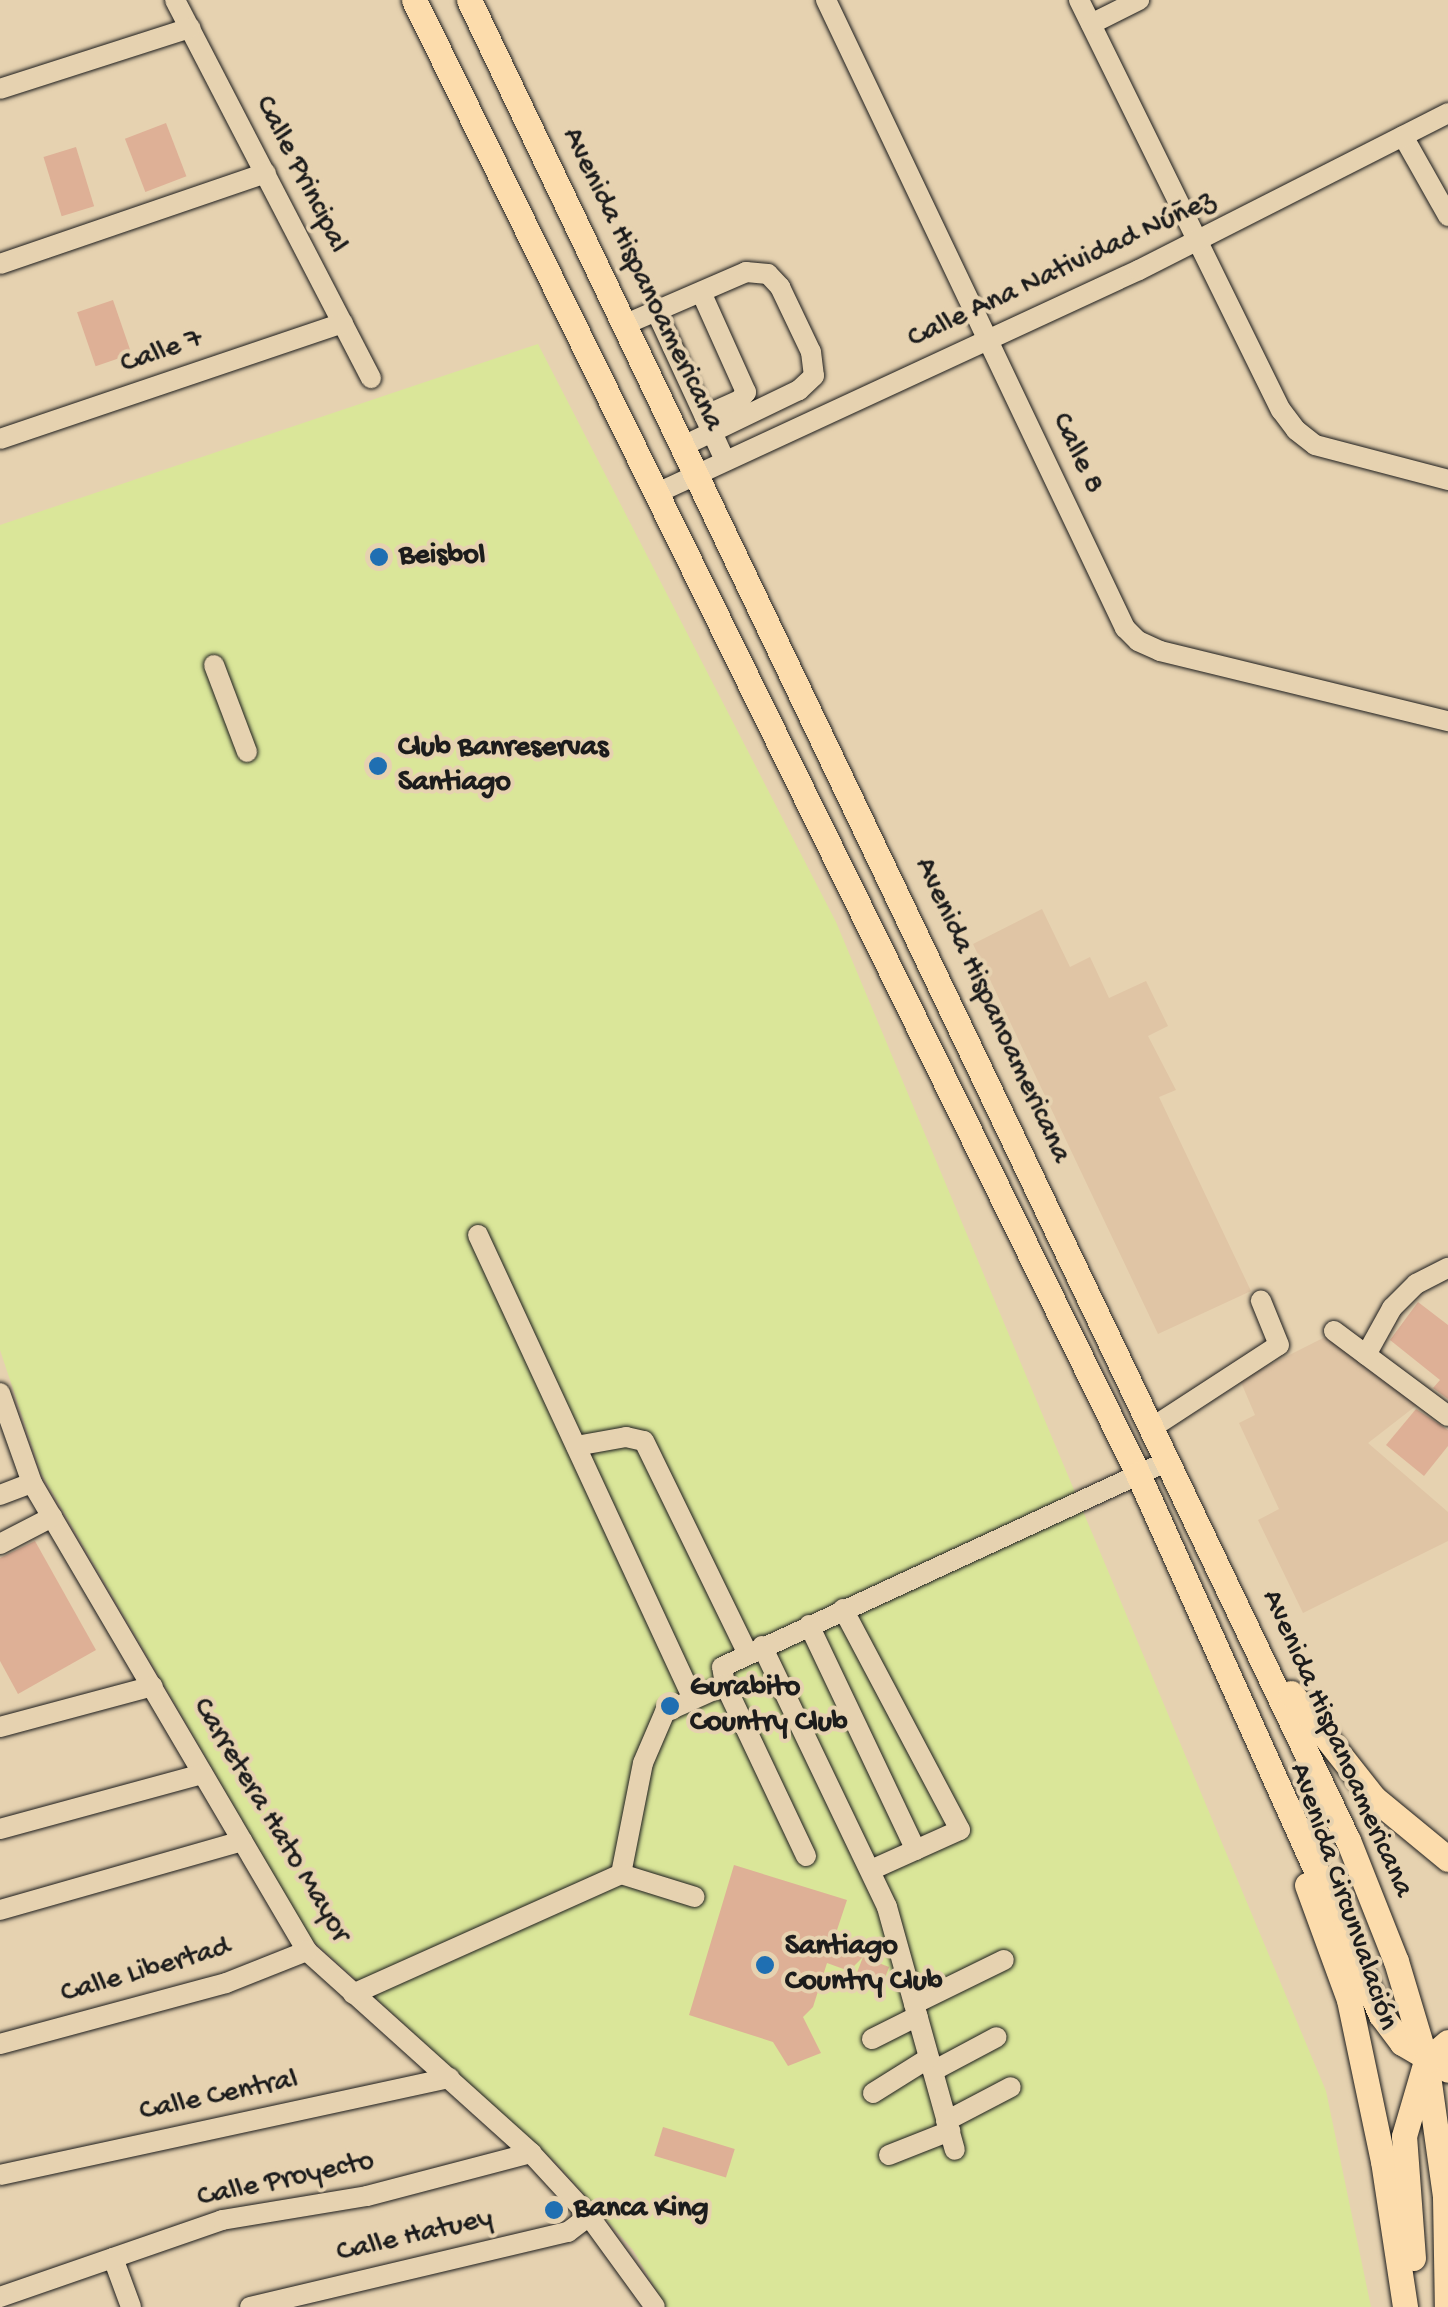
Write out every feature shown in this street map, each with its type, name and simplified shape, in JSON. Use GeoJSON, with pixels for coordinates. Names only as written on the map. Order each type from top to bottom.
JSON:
{"type":"FeatureCollection","features":[{"type":"Feature","properties":{"kind":"main road"},"geometry":{"type":"LineString","coordinates":[[414,0],[1138,1474],[1381,2015],[1402,2043],[1437,2066]]}},
{"type":"Feature","properties":{"kind":"main road","name":"Avenida Hispanoamericana"},"geometry":{"type":"LineString","coordinates":[[469,0],[698,472],[1348,1840],[1437,2066],[1447,2307]]}},
{"type":"Feature","properties":{"kind":"main road"},"geometry":{"type":"LineString","coordinates":[[1263,1658],[1374,1798],[1448,1859]]}},
{"type":"Feature","properties":{"kind":"main road","name":"Avenida Circunvalación"},"geometry":{"type":"LineString","coordinates":[[1234,1688],[1349,2000],[1383,2161],[1405,2307]]}},
{"type":"Feature","properties":{"kind":"main road"},"geometry":{"type":"LineString","coordinates":[[1416,2307],[1404,2136],[1448,2042]]}},
{"type":"Feature","properties":{"kind":"street","name":"Calle Principal"},"geometry":{"type":"LineString","coordinates":[[176,0],[371,378]]}},
{"type":"Feature","properties":{"kind":"street","name":"Calle 8"},"geometry":{"type":"LineString","coordinates":[[826,0],[1125,628],[1138,642],[1160,652],[1448,720]]}},
{"type":"Feature","properties":{"kind":"street"},"geometry":{"type":"LineString","coordinates":[[1079,0],[1281,410],[1296,430],[1315,445],[1448,480]]}},
{"type":"Feature","properties":{"kind":"street"},"geometry":{"type":"LineString","coordinates":[[1091,24],[1139,0]]}},
{"type":"Feature","properties":{"kind":"street"},"geometry":{"type":"LineString","coordinates":[[0,89],[190,28]]}},
{"type":"Feature","properties":{"kind":"street","name":"Calle Ana Natividad Núñez"},"geometry":{"type":"LineString","coordinates":[[654,494],[1200,240],[1448,114]]}},
{"type":"Feature","properties":{"kind":"street"},"geometry":{"type":"LineString","coordinates":[[1403,136],[1448,216]]}},
{"type":"Feature","properties":{"kind":"street"},"geometry":{"type":"LineString","coordinates":[[0,264],[266,173]]}},
{"type":"Feature","properties":{"kind":"street"},"geometry":{"type":"LineString","coordinates":[[626,324],[746,272],[768,274],[780,287],[816,366],[809,384],[708,423]]}},
{"type":"Feature","properties":{"kind":"street"},"geometry":{"type":"LineString","coordinates":[[684,444],[746,392],[702,292]]}},
{"type":"Feature","properties":{"kind":"street"},"geometry":{"type":"LineString","coordinates":[[656,311],[725,460]]}},
{"type":"Feature","properties":{"kind":"street","name":"Calle 7"},"geometry":{"type":"LineString","coordinates":[[0,439],[343,323]]}},
{"type":"Feature","properties":{"kind":"street"},"geometry":{"type":"LineString","coordinates":[[214,666],[247,752]]}},
{"type":"Feature","properties":{"kind":"street"},"geometry":{"type":"LineString","coordinates":[[478,1235],[693,1699]]}},
{"type":"Feature","properties":{"kind":"street"},"geometry":{"type":"LineString","coordinates":[[1366,1355],[1392,1308],[1416,1284],[1448,1268]]}},
{"type":"Feature","properties":{"kind":"street"},"geometry":{"type":"LineString","coordinates":[[1153,1427],[1279,1345],[1261,1301]]}},
{"type":"Feature","properties":{"kind":"street"},"geometry":{"type":"LineString","coordinates":[[1334,1332],[1448,1416]]}},
{"type":"Feature","properties":{"kind":"street","name":"Carretera Hato Mayor"},"geometry":{"type":"LineString","coordinates":[[0,1393],[32,1483],[307,1952],[531,2154],[588,2216],[655,2307]]}},
{"type":"Feature","properties":{"kind":"street"},"geometry":{"type":"LineString","coordinates":[[576,1446],[626,1437],[644,1441],[871,1870],[887,1907],[950,2134]]}},
{"type":"Feature","properties":{"kind":"street"},"geometry":{"type":"LineString","coordinates":[[806,1856],[726,1685],[722,1667],[1169,1460]]}},
{"type":"Feature","properties":{"kind":"street"},"geometry":{"type":"LineString","coordinates":[[0,1495],[32,1483]]}},
{"type":"Feature","properties":{"kind":"street"},"geometry":{"type":"LineString","coordinates":[[0,1544],[52,1517]]}},
{"type":"Feature","properties":{"kind":"street"},"geometry":{"type":"LineString","coordinates":[[843,1609],[960,1830],[871,1870]]}},
{"type":"Feature","properties":{"kind":"street"},"geometry":{"type":"LineString","coordinates":[[809,1624],[916,1850]]}},
{"type":"Feature","properties":{"kind":"street"},"geometry":{"type":"LineString","coordinates":[[621,1874],[643,1763],[665,1712],[726,1685]]}},
{"type":"Feature","properties":{"kind":"street"},"geometry":{"type":"LineString","coordinates":[[0,1727],[154,1686]]}},
{"type":"Feature","properties":{"kind":"street"},"geometry":{"type":"LineString","coordinates":[[0,1829],[204,1774]]}},
{"type":"Feature","properties":{"kind":"street"},"geometry":{"type":"LineString","coordinates":[[0,1910],[242,1841]]}},
{"type":"Feature","properties":{"kind":"street"},"geometry":{"type":"LineString","coordinates":[[353,1994],[621,1874],[695,1897]]}},
{"type":"Feature","properties":{"kind":"street","name":"Calle Libertad"},"geometry":{"type":"LineString","coordinates":[[0,2044],[226,1983],[307,1952]]}},
{"type":"Feature","properties":{"kind":"street"},"geometry":{"type":"LineString","coordinates":[[872,2039],[1004,1960]]}},
{"type":"Feature","properties":{"kind":"street"},"geometry":{"type":"LineString","coordinates":[[874,2094],[931,2064],[997,2037]]}},
{"type":"Feature","properties":{"kind":"street","name":"Calle Central"},"geometry":{"type":"LineString","coordinates":[[0,2175],[450,2078]]}},
{"type":"Feature","properties":{"kind":"street"},"geometry":{"type":"LineString","coordinates":[[889,2156],[950,2134],[1011,2087]]}},
{"type":"Feature","properties":{"kind":"street","name":"Calle Proyecto"},"geometry":{"type":"LineString","coordinates":[[0,2297],[222,2220],[367,2196],[531,2154]]}},
{"type":"Feature","properties":{"kind":"street","name":"Calle Hatuey"},"geometry":{"type":"LineString","coordinates":[[250,2307],[568,2232],[588,2216]]}},
{"type":"Feature","properties":{"kind":"street"},"geometry":{"type":"LineString","coordinates":[[114,2258],[131,2307]]}},
{"type":"Feature","properties":{"kind":"shaded area"},"geometry":{"type":"Polygon","coordinates":[[[1042,909],[1070,967],[1090,957],[1109,998],[1146,981],[1168,1026],[1148,1036],[1176,1090],[1159,1097],[1251,1291],[1158,1334],[973,944],[1042,909]]]}},
{"type":"Feature","properties":{"kind":"shaded area"},"geometry":{"type":"Polygon","coordinates":[[[1327,1336],[1417,1405],[1368,1443],[1448,1512],[1448,1541],[1303,1613],[1258,1520],[1279,1509],[1239,1423],[1255,1415],[1240,1380],[1327,1336]]]}},
{"type":"Feature","properties":{"kind":"green space","name":"Gurabito Country Club"},"geometry":{"type":"Polygon","coordinates":[[[538,344],[836,922],[1326,2091],[1371,2307],[666,2307],[633,2250],[556,2163],[311,1939],[41,1473],[0,1350],[0,525],[538,344]]]}},
{"type":"Feature","properties":{"kind":"building"},"geometry":{"type":"Polygon","coordinates":[[[166,123],[186,176],[145,192],[125,139],[166,123]]]}},
{"type":"Feature","properties":{"kind":"building"},"geometry":{"type":"Polygon","coordinates":[[[76,147],[94,206],[62,216],[43,157],[76,147]]]}},
{"type":"Feature","properties":{"kind":"building"},"geometry":{"type":"Polygon","coordinates":[[[113,300],[132,354],[96,366],[77,312],[113,300]]]}},
{"type":"Feature","properties":{"kind":"building"},"geometry":{"type":"Polygon","coordinates":[[[1418,1302],[1448,1325],[1448,1399],[1433,1388],[1440,1380],[1390,1340],[1418,1302]]]}},
{"type":"Feature","properties":{"kind":"building"},"geometry":{"type":"Polygon","coordinates":[[[1416,1409],[1448,1430],[1448,1446],[1424,1476],[1386,1445],[1416,1409]]]}},
{"type":"Feature","properties":{"kind":"building"},"geometry":{"type":"Polygon","coordinates":[[[35,1541],[96,1650],[18,1694],[0,1661],[0,1558],[35,1541]]]}},
{"type":"Feature","properties":{"kind":"building","name":"Santiago Country Club"},"geometry":{"type":"Polygon","coordinates":[[[734,1865],[847,1900],[832,1945],[863,1957],[849,1971],[827,1963],[813,2007],[803,2017],[821,2053],[788,2066],[773,2042],[689,2015],[734,1865]]]}},
{"type":"Feature","properties":{"kind":"building"},"geometry":{"type":"Polygon","coordinates":[[[863,1957],[889,1967],[883,1984],[857,1974],[863,1957]]]}},
{"type":"Feature","properties":{"kind":"building"},"geometry":{"type":"Polygon","coordinates":[[[663,2127],[735,2149],[726,2178],[654,2156],[663,2127]]]}},
{"type":"Feature","properties":{"kind":"place","name":"Beisbol"},"geometry":{"type":"Point","coordinates":[379,557]}},
{"type":"Feature","properties":{"kind":"place","name":"Club Banreservas Santiago"},"geometry":{"type":"Point","coordinates":[378,766]}},
{"type":"Feature","properties":{"kind":"place","name":"Gurabito Country Club"},"geometry":{"type":"Point","coordinates":[670,1706]}},
{"type":"Feature","properties":{"kind":"place","name":"Santiago Country Club"},"geometry":{"type":"Point","coordinates":[765,1965]}},
{"type":"Feature","properties":{"kind":"place","name":"Banca King"},"geometry":{"type":"Point","coordinates":[554,2210]}}]}
